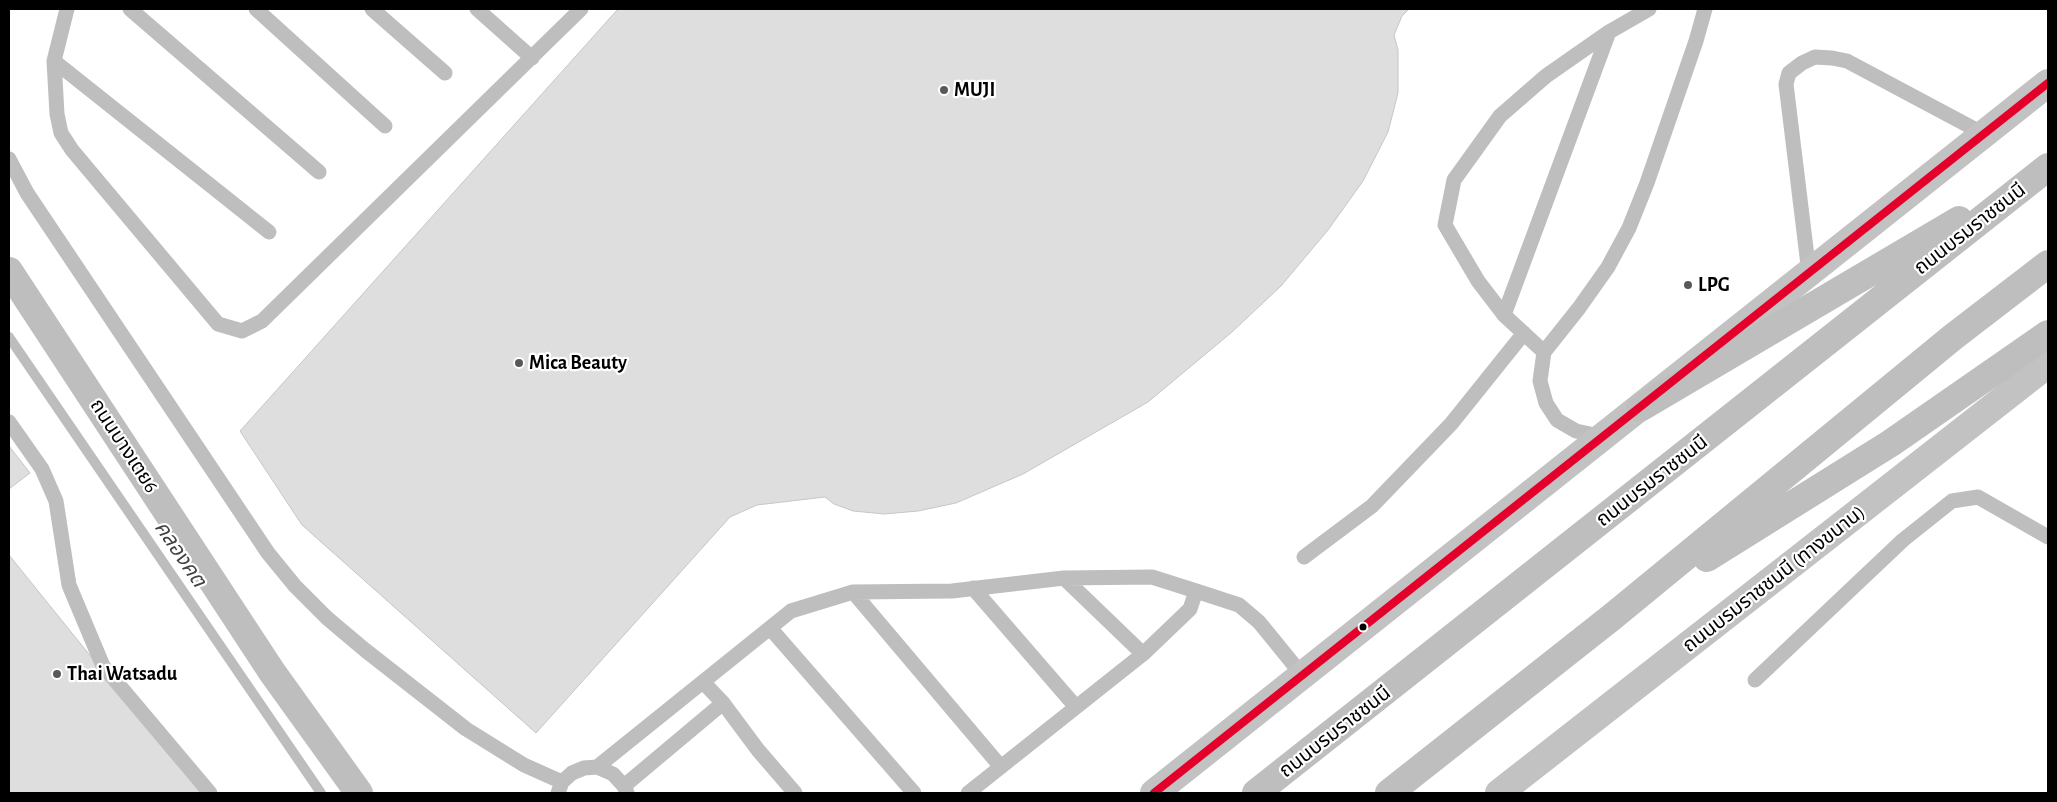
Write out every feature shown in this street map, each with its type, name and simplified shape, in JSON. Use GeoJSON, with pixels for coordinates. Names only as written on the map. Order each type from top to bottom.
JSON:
{"type":"FeatureCollection","features":[{"type":"Feature","properties":{"kind":"main road"},"geometry":{"type":"LineString","coordinates":[[1154,793],[2048,83]]}},
{"type":"Feature","properties":{"kind":"main road"},"geometry":{"type":"LineString","coordinates":[[1640,408],[2046,169]]}},
{"type":"Feature","properties":{"kind":"main road","name":"ถนนบรมราชชนนี"},"geometry":{"type":"LineString","coordinates":[[1256,793],[2046,169]]}},
{"type":"Feature","properties":{"kind":"main road"},"geometry":{"type":"LineString","coordinates":[[1388,793],[1612,617],[1953,337],[2048,264]]}},
{"type":"Feature","properties":{"kind":"main road","name":"ถนนบางเตย6"},"geometry":{"type":"LineString","coordinates":[[9,271],[272,672],[360,793]]}},
{"type":"Feature","properties":{"kind":"main road"},"geometry":{"type":"LineString","coordinates":[[1612,617],[1891,443],[2048,334]]}},
{"type":"Feature","properties":{"kind":"main road","name":"ถนนบรมราชชนนี (ทางขนาน)"},"geometry":{"type":"LineString","coordinates":[[1499,793],[2048,364]]}},
{"type":"Feature","properties":{"kind":"lane"},"geometry":{"type":"LineString","coordinates":[[67,9],[54,61],[57,114],[61,133],[72,150],[218,324],[242,331],[262,321],[580,9]]}},
{"type":"Feature","properties":{"kind":"lane"},"geometry":{"type":"LineString","coordinates":[[130,9],[319,172]]}},
{"type":"Feature","properties":{"kind":"lane"},"geometry":{"type":"LineString","coordinates":[[256,9],[385,126]]}},
{"type":"Feature","properties":{"kind":"lane"},"geometry":{"type":"LineString","coordinates":[[372,9],[445,73]]}},
{"type":"Feature","properties":{"kind":"lane"},"geometry":{"type":"LineString","coordinates":[[477,9],[532,58]]}},
{"type":"Feature","properties":{"kind":"lane"},"geometry":{"type":"LineString","coordinates":[[1544,352],[1504,315],[1478,281],[1445,224],[1454,180],[1500,116],[1546,76],[1609,32],[1650,9]]}},
{"type":"Feature","properties":{"kind":"lane"},"geometry":{"type":"LineString","coordinates":[[1604,437],[1576,431],[1557,420],[1546,403],[1540,381],[1544,352],[1580,308],[1629,228],[1647,183],[1696,41],[1705,9]]}},
{"type":"Feature","properties":{"kind":"lane"},"geometry":{"type":"LineString","coordinates":[[1504,315],[1609,32]]}},
{"type":"Feature","properties":{"kind":"lane"},"geometry":{"type":"LineString","coordinates":[[1809,273],[1786,84],[1789,73],[1802,63],[1815,57],[1847,61],[1984,134]]}},
{"type":"Feature","properties":{"kind":"lane"},"geometry":{"type":"LineString","coordinates":[[54,61],[269,232]]}},
{"type":"Feature","properties":{"kind":"lane"},"geometry":{"type":"LineString","coordinates":[[9,159],[27,193],[268,553],[295,586],[327,618],[466,729],[560,788],[572,773],[584,768],[597,767],[613,774],[626,790],[723,703]]}},
{"type":"Feature","properties":{"kind":"lane"},"geometry":{"type":"LineString","coordinates":[[1304,557],[1372,506],[1451,424],[1524,333]]}},
{"type":"Feature","properties":{"kind":"lane"},"geometry":{"type":"LineString","coordinates":[[9,422],[42,469],[56,501],[69,584],[103,666],[210,793]]}},
{"type":"Feature","properties":{"kind":"lane"},"geometry":{"type":"LineString","coordinates":[[1755,680],[1903,540],[1952,501],[1978,497],[2048,537]]}},
{"type":"Feature","properties":{"kind":"lane"},"geometry":{"type":"LineString","coordinates":[[597,767],[791,611],[853,592],[952,591],[1064,578],[1152,577],[1239,604],[1259,622],[1303,676]]}},
{"type":"Feature","properties":{"kind":"lane"},"geometry":{"type":"LineString","coordinates":[[1064,578],[1143,654]]}},
{"type":"Feature","properties":{"kind":"lane"},"geometry":{"type":"LineString","coordinates":[[973,588],[1076,707]]}},
{"type":"Feature","properties":{"kind":"lane"},"geometry":{"type":"LineString","coordinates":[[968,793],[1143,654],[1190,610],[1196,591]]}},
{"type":"Feature","properties":{"kind":"lane"},"geometry":{"type":"LineString","coordinates":[[853,592],[1000,768]]}},
{"type":"Feature","properties":{"kind":"lane"},"geometry":{"type":"LineString","coordinates":[[770,628],[914,793]]}},
{"type":"Feature","properties":{"kind":"lane"},"geometry":{"type":"LineString","coordinates":[[703,682],[723,703],[758,750],[795,793]]}},
{"type":"Feature","properties":{"kind":"building"},"geometry":{"type":"Polygon","coordinates":[[[618,9],[1409,9],[1402,16],[1394,35],[1398,50],[1398,93],[1388,132],[1363,181],[1328,230],[1281,286],[1232,332],[1148,402],[1023,474],[956,503],[918,511],[884,514],[853,511],[834,504],[825,497],[757,505],[730,517],[536,733],[302,525],[240,431],[618,9]]]}},
{"type":"Feature","properties":{"kind":"building"},"geometry":{"type":"Polygon","coordinates":[[[9,446],[30,473],[9,489],[9,446]]]}},
{"type":"Feature","properties":{"kind":"building","name":"Thai Watsadu"},"geometry":{"type":"Polygon","coordinates":[[[9,555],[201,793],[9,793],[9,555]]]}},
{"type":"Feature","properties":{"kind":"waterway","name":"คลองคต"},"geometry":{"type":"LineString","coordinates":[[9,337],[321,793]]}},
{"type":"Feature","properties":{"kind":"transit line"},"geometry":{"type":"LineString","coordinates":[[1154,793],[2048,83]]}},
{"type":"Feature","properties":{"kind":"place","name":"MUJI"},"geometry":{"type":"Point","coordinates":[944,90]}},
{"type":"Feature","properties":{"kind":"place","name":"LPG"},"geometry":{"type":"Point","coordinates":[1688,285]}},
{"type":"Feature","properties":{"kind":"place","name":"Mica Beauty"},"geometry":{"type":"Point","coordinates":[519,363]}},
{"type":"Feature","properties":{"kind":"place","name":"Thai Watsadu"},"geometry":{"type":"Point","coordinates":[57,674]}}]}
